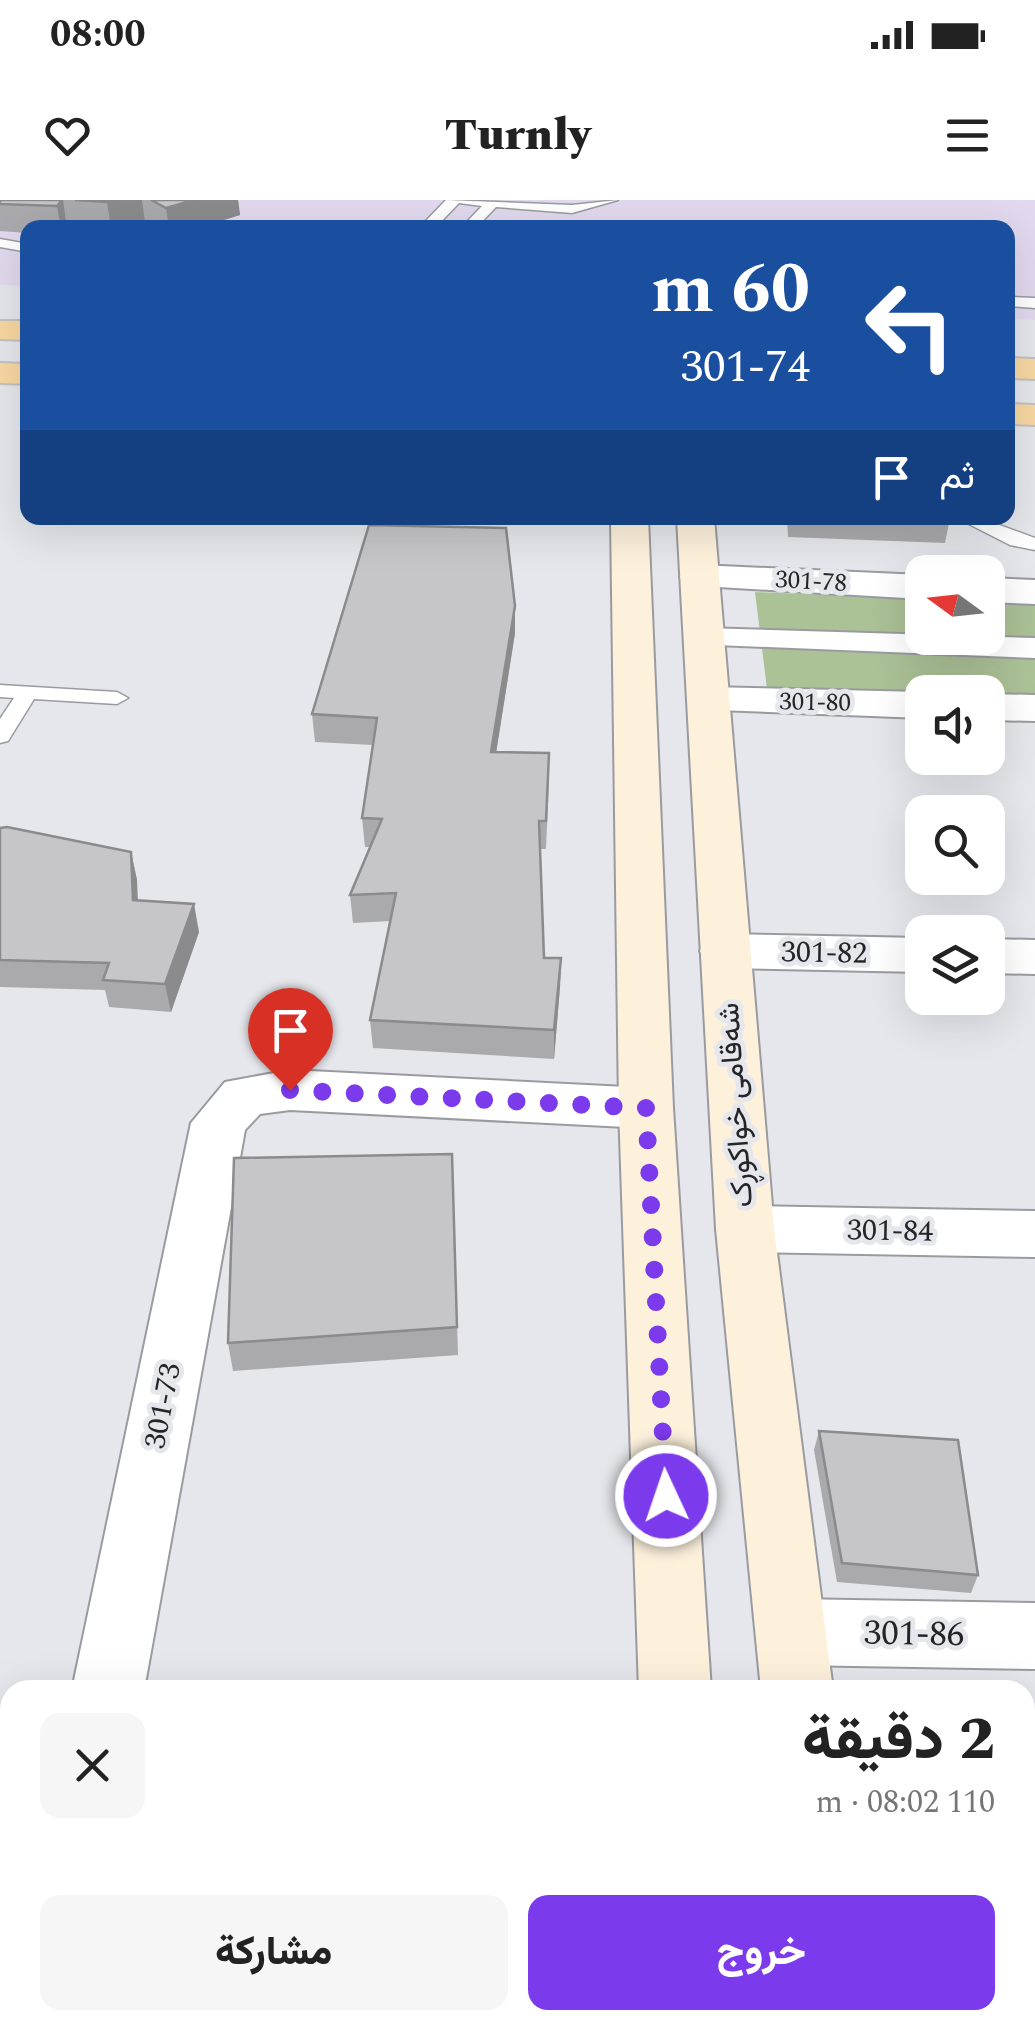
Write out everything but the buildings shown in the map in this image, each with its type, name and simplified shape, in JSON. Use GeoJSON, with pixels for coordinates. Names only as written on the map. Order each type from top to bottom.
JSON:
{"type":"FeatureCollection","features":[{"type":"Feature","properties":{"kind":"main road"},"geometry":{"type":"LineString","coordinates":[[628,525],[646,1108],[675,1680]]}},
{"type":"Feature","properties":{"kind":"main road","name":"شەقامی خواکوڕک"},"geometry":{"type":"LineString","coordinates":[[696,525],[745,1229],[795,1661]]}},
{"type":"Feature","properties":{"kind":"street","name":"301-78"},"geometry":{"type":"LineString","coordinates":[[700,577],[905,586]]}},
{"type":"Feature","properties":{"kind":"street"},"geometry":{"type":"LineString","coordinates":[[1005,591],[1035,592]]}},
{"type":"Feature","properties":{"kind":"street"},"geometry":{"type":"LineString","coordinates":[[703,637],[1035,648]]}},
{"type":"Feature","properties":{"kind":"street","name":"301-80"},"geometry":{"type":"LineString","coordinates":[[708,700],[905,706]]}},
{"type":"Feature","properties":{"kind":"street"},"geometry":{"type":"LineString","coordinates":[[1005,707],[1035,708]]}},
{"type":"Feature","properties":{"kind":"street","name":"301-82"},"geometry":{"type":"LineString","coordinates":[[725,951],[905,955]]}},
{"type":"Feature","properties":{"kind":"street"},"geometry":{"type":"LineString","coordinates":[[1005,957],[1035,958]]}},
{"type":"Feature","properties":{"kind":"street","name":"301-73"},"geometry":{"type":"LineString","coordinates":[[110,1680],[220,1122],[244,1096],[290,1090],[646,1108]]}},
{"type":"Feature","properties":{"kind":"street","name":"301-84"},"geometry":{"type":"LineString","coordinates":[[745,1229],[1035,1234]]}},
{"type":"Feature","properties":{"kind":"street","name":"301-86"},"geometry":{"type":"LineString","coordinates":[[795,1661],[1035,1636]]}},
{"type":"Feature","properties":{"kind":"lane"},"geometry":{"type":"LineString","coordinates":[[434,220],[454,200]]}},
{"type":"Feature","properties":{"kind":"lane"},"geometry":{"type":"LineString","coordinates":[[464,200],[572,209],[610,200]]}},
{"type":"Feature","properties":{"kind":"lane"},"geometry":{"type":"LineString","coordinates":[[474,220],[494,201]]}},
{"type":"Feature","properties":{"kind":"lane"},"geometry":{"type":"LineString","coordinates":[[982,525],[1035,544]]}},
{"type":"Feature","properties":{"kind":"lane"},"geometry":{"type":"LineString","coordinates":[[0,691],[117,698]]}},
{"type":"Feature","properties":{"kind":"lane"},"geometry":{"type":"LineString","coordinates":[[0,736],[28,692]]}},
{"type":"Feature","properties":{"kind":"shaded area"},"geometry":{"type":"Polygon","coordinates":[[[0,200],[1035,200],[1035,320],[1015,319],[1015,220],[20,220],[20,286],[0,285],[0,200]]]}},
{"type":"Feature","properties":{"kind":"green space"},"geometry":{"type":"Polygon","coordinates":[[[755,592],[905,598],[905,655],[1005,655],[1005,602],[1035,603],[1035,694],[1005,693],[1005,675],[905,675],[905,692],[767,689],[755,592]]]}},
{"type":"Feature","properties":{"kind":"route"},"geometry":{"type":"LineString","coordinates":[[290,1090],[646,1108],[666,1496]]}}]}
